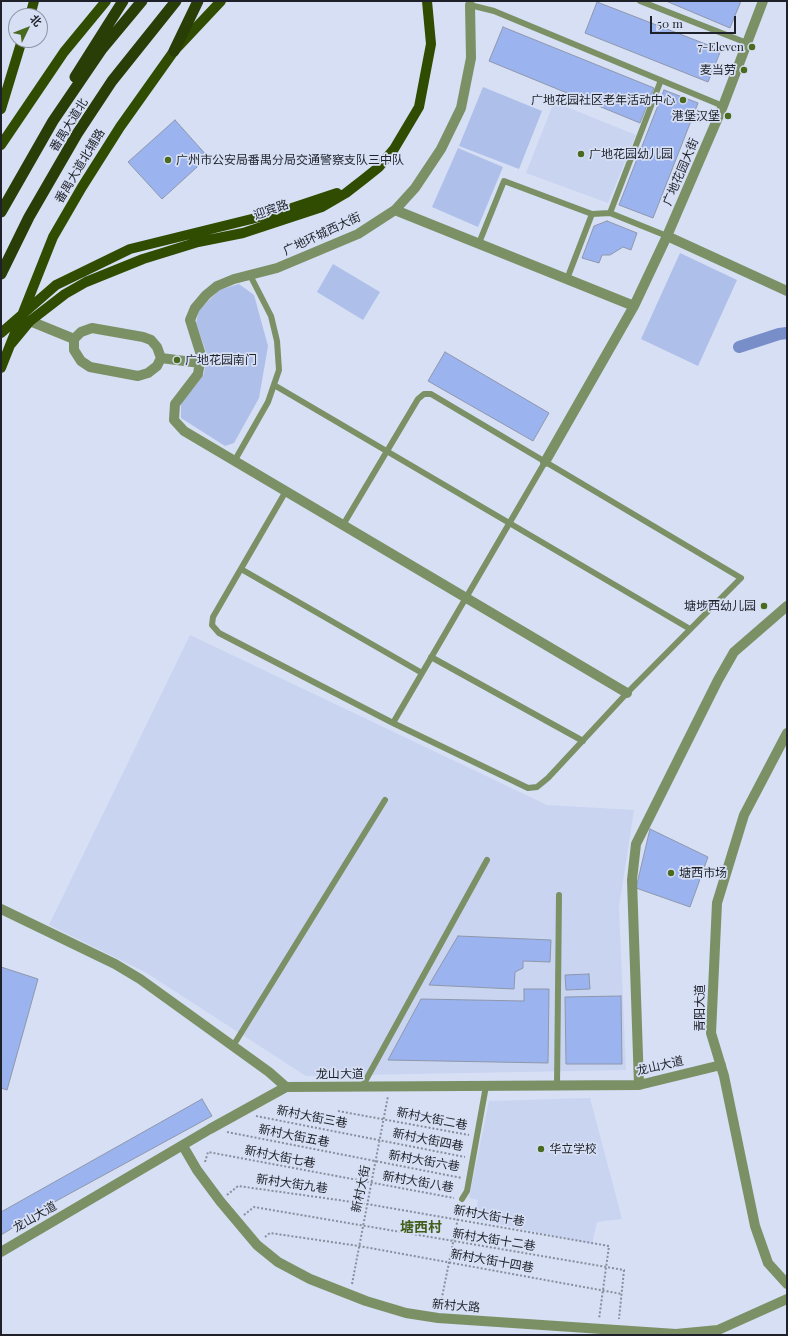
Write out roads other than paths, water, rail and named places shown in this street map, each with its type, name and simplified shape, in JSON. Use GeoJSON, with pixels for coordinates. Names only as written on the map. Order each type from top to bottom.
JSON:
{"type":"FeatureCollection","features":[{"type":"Feature","properties":{"kind":"highway"},"geometry":{"type":"LineString","coordinates":[[53,121],[87,56],[123,1]]}},
{"type":"Feature","properties":{"kind":"highway","name":"番禺大道北"},"geometry":{"type":"LineString","coordinates":[[1,212],[53,121],[102,49],[142,1]]}},
{"type":"Feature","properties":{"kind":"highway","name":"番禺大道北"},"geometry":{"type":"LineString","coordinates":[[1,274],[29,217],[77,134],[112,81],[176,1]]}},
{"type":"Feature","properties":{"kind":"highway"},"geometry":{"type":"LineString","coordinates":[[174,51],[198,1]]}},
{"type":"Feature","properties":{"kind":"main road"},"geometry":{"type":"LineString","coordinates":[[1,145],[60,58],[106,1]]}},
{"type":"Feature","properties":{"kind":"main road","name":"番禺大道北辅路"},"geometry":{"type":"LineString","coordinates":[[1,368],[53,237],[120,127],[174,51],[221,1]]}},
{"type":"Feature","properties":{"kind":"main road","name":"迎宾路"},"geometry":{"type":"LineString","coordinates":[[11,344],[30,321],[65,294],[115,269],[169,250],[243,233],[322,206],[346,193],[364,179],[379,166],[394,149],[419,107],[431,44],[426,1]]}},
{"type":"Feature","properties":{"kind":"main road"},"geometry":{"type":"LineString","coordinates":[[1,108],[20,48]]}},
{"type":"Feature","properties":{"kind":"main road"},"geometry":{"type":"LineString","coordinates":[[1,333],[56,285],[130,249],[280,212],[335,193],[364,179]]}},
{"type":"Feature","properties":{"kind":"street","name":"广地花园大街"},"geometry":{"type":"LineString","coordinates":[[545,462],[634,306],[667,236],[723,106],[763,1]]}},
{"type":"Feature","properties":{"kind":"street","name":"广地环城西大街"},"geometry":{"type":"LineString","coordinates":[[200,363],[202,355],[190,320],[195,308],[217,286],[277,268],[358,234],[395,210],[415,188],[441,149],[461,108],[472,58],[470,5]]}},
{"type":"Feature","properties":{"kind":"street"},"geometry":{"type":"LineString","coordinates":[[395,210],[634,306]]}},
{"type":"Feature","properties":{"kind":"street"},"geometry":{"type":"LineString","coordinates":[[667,236],[787,291]]}},
{"type":"Feature","properties":{"kind":"street"},"geometry":{"type":"LineString","coordinates":[[30,321],[74,339]]}},
{"type":"Feature","properties":{"kind":"street"},"geometry":{"type":"LineString","coordinates":[[92,328],[143,336],[151,340],[157,347],[161,358],[157,366],[148,373],[138,376],[90,366],[81,361],[74,350],[74,339],[81,332],[92,328]]}},
{"type":"Feature","properties":{"kind":"street"},"geometry":{"type":"LineString","coordinates":[[161,358],[200,363],[198,374],[175,404],[174,420],[184,431],[627,693]]}},
{"type":"Feature","properties":{"kind":"street"},"geometry":{"type":"LineString","coordinates":[[639,1085],[632,880],[636,844],[715,686],[734,652],[787,606]]}},
{"type":"Feature","properties":{"kind":"street","name":"青阳大道"},"geometry":{"type":"LineString","coordinates":[[787,733],[744,815],[717,902],[711,1033],[720,1065],[755,1226],[768,1263],[787,1284]]}},
{"type":"Feature","properties":{"kind":"street"},"geometry":{"type":"LineString","coordinates":[[1,909],[116,964],[140,979],[269,1072],[286,1087]]}},
{"type":"Feature","properties":{"kind":"street","name":"龙山大道"},"geometry":{"type":"LineString","coordinates":[[1,1252],[210,1129],[286,1087],[639,1085],[720,1065]]}},
{"type":"Feature","properties":{"kind":"street","name":"新村大路"},"geometry":{"type":"LineString","coordinates":[[183,1146],[197,1170],[220,1201],[257,1245],[278,1262],[310,1279],[366,1301],[406,1313],[438,1318],[676,1334],[718,1330],[787,1299]]}},
{"type":"Feature","properties":{"kind":"lane"},"geometry":{"type":"LineString","coordinates":[[640,1],[747,43]]}},
{"type":"Feature","properties":{"kind":"lane"},"geometry":{"type":"LineString","coordinates":[[470,5],[494,11],[723,106]]}},
{"type":"Feature","properties":{"kind":"lane"},"geometry":{"type":"LineString","coordinates":[[610,213],[661,80]]}},
{"type":"Feature","properties":{"kind":"lane"},"geometry":{"type":"LineString","coordinates":[[478,244],[504,181],[592,214],[610,213],[667,236]]}},
{"type":"Feature","properties":{"kind":"lane"},"geometry":{"type":"LineString","coordinates":[[567,279],[592,214]]}},
{"type":"Feature","properties":{"kind":"lane"},"geometry":{"type":"LineString","coordinates":[[235,460],[268,402],[278,370],[277,341],[271,316],[250,275]]}},
{"type":"Feature","properties":{"kind":"lane"},"geometry":{"type":"LineString","coordinates":[[274,385],[510,522],[690,629]]}},
{"type":"Feature","properties":{"kind":"lane"},"geometry":{"type":"LineString","coordinates":[[286,491],[213,616],[212,625],[219,633],[393,723],[528,788],[537,787],[548,778],[627,693],[741,578],[431,394],[424,394],[418,399],[343,525]]}},
{"type":"Feature","properties":{"kind":"lane"},"geometry":{"type":"LineString","coordinates":[[393,723],[545,462]]}},
{"type":"Feature","properties":{"kind":"lane"},"geometry":{"type":"LineString","coordinates":[[241,568],[422,673]]}},
{"type":"Feature","properties":{"kind":"lane"},"geometry":{"type":"LineString","coordinates":[[431,657],[583,741]]}},
{"type":"Feature","properties":{"kind":"lane"},"geometry":{"type":"LineString","coordinates":[[233,1046],[385,800]]}},
{"type":"Feature","properties":{"kind":"lane"},"geometry":{"type":"LineString","coordinates":[[362,1087],[487,860]]}},
{"type":"Feature","properties":{"kind":"lane"},"geometry":{"type":"LineString","coordinates":[[557,1086],[559,895]]}},
{"type":"Feature","properties":{"kind":"lane"},"geometry":{"type":"LineString","coordinates":[[462,1199],[468,1191],[486,1086]]}},
{"type":"Feature","properties":{"kind":"waterway"},"geometry":{"type":"LineString","coordinates":[[739,347],[779,334],[787,333]]}},
{"type":"Feature","properties":{"kind":"place","name":"7-Eleven"},"geometry":{"type":"Point","coordinates":[752,47]}},
{"type":"Feature","properties":{"kind":"place","name":"麦当劳"},"geometry":{"type":"Point","coordinates":[744,70]}},
{"type":"Feature","properties":{"kind":"place","name":"广地花园社区老年活动中心"},"geometry":{"type":"Point","coordinates":[683,100]}},
{"type":"Feature","properties":{"kind":"place","name":"港堡汉堡"},"geometry":{"type":"Point","coordinates":[728,116]}},
{"type":"Feature","properties":{"kind":"place","name":"广地花园幼儿园"},"geometry":{"type":"Point","coordinates":[581,154]}},
{"type":"Feature","properties":{"kind":"place","name":"广州市公安局番禺分局交通警察支队三中队"},"geometry":{"type":"Point","coordinates":[168,160]}},
{"type":"Feature","properties":{"kind":"place","name":"广地花园南门"},"geometry":{"type":"Point","coordinates":[177,360]}},
{"type":"Feature","properties":{"kind":"place","name":"塘埗西幼儿园"},"geometry":{"type":"Point","coordinates":[764,606]}},
{"type":"Feature","properties":{"kind":"place","name":"塘西市场"},"geometry":{"type":"Point","coordinates":[671,873]}},
{"type":"Feature","properties":{"kind":"place","name":"华立学校"},"geometry":{"type":"Point","coordinates":[541,1149]}},
{"type":"Feature","properties":{"kind":"district","name":"塘西村"},"geometry":{"type":"Point","coordinates":[421,1228]}}]}
